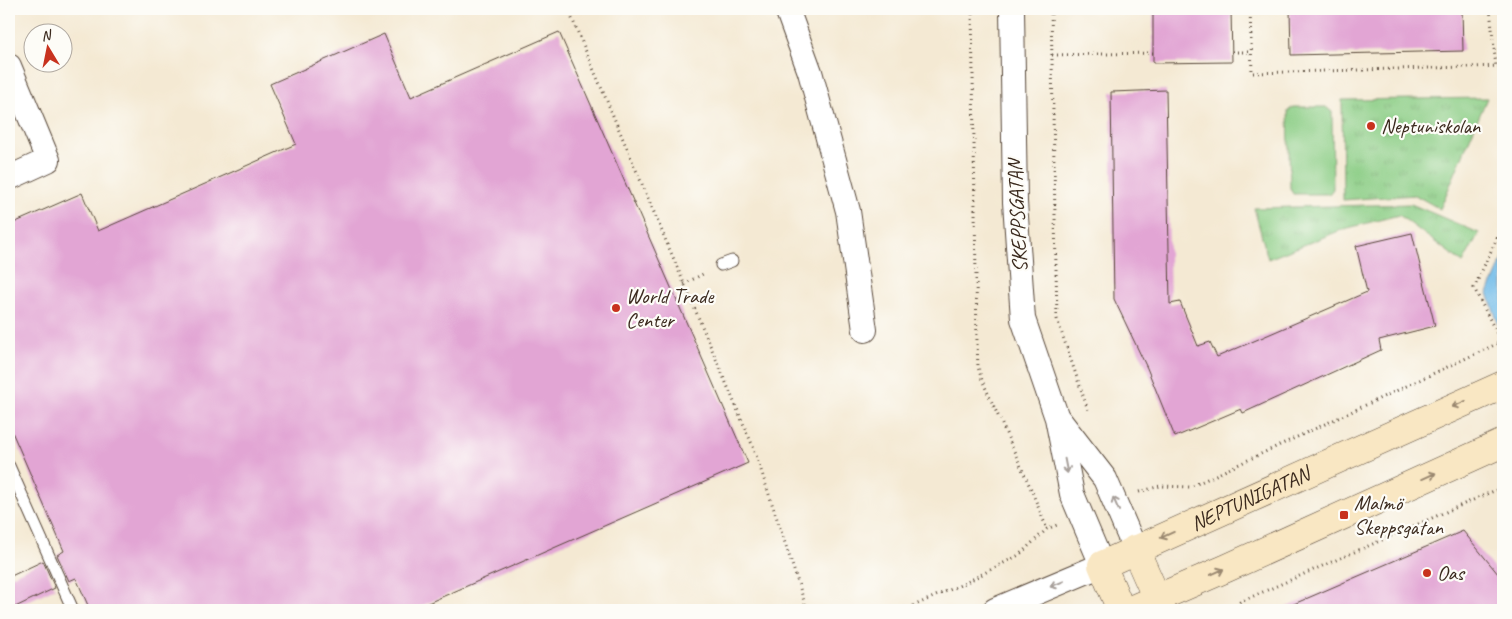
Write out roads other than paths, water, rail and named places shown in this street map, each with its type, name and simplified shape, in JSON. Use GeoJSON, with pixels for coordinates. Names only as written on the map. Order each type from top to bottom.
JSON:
{"type":"FeatureCollection","features":[{"type":"Feature","properties":{"kind":"street"},"geometry":{"type":"LineString","coordinates":[[787,9],[810,72],[848,212],[865,330]]}},
{"type":"Feature","properties":{"kind":"street","name":"SKEPPSGATAN"},"geometry":{"type":"LineString","coordinates":[[1012,9],[1015,202],[1022,319],[1057,418]]}},
{"type":"Feature","properties":{"kind":"street"},"geometry":{"type":"LineString","coordinates":[[9,66],[48,160],[9,178]]}},
{"type":"Feature","properties":{"kind":"street","name":"NEPTUNIGATAN"},"geometry":{"type":"LineString","coordinates":[[995,610],[1102,565],[1503,384]]}},
{"type":"Feature","properties":{"kind":"street"},"geometry":{"type":"LineString","coordinates":[[1057,418],[1105,479],[1159,605]]}},
{"type":"Feature","properties":{"kind":"street"},"geometry":{"type":"LineString","coordinates":[[1057,418],[1072,494],[1120,610]]}},
{"type":"Feature","properties":{"kind":"street"},"geometry":{"type":"LineString","coordinates":[[1130,610],[1159,605],[1503,443]]}},
{"type":"Feature","properties":{"kind":"lane"},"geometry":{"type":"LineString","coordinates":[[9,466],[74,610]]}},
{"type":"Feature","properties":{"kind":"water"},"geometry":{"type":"Polygon","coordinates":[[[1503,259],[1503,339],[1488,293],[1503,259]]]}},
{"type":"Feature","properties":{"kind":"place","name":"Neptuniskolan"},"geometry":{"type":"Point","coordinates":[1371,126]}},
{"type":"Feature","properties":{"kind":"place","name":"World Trade Center"},"geometry":{"type":"Point","coordinates":[616,308]}},
{"type":"Feature","properties":{"kind":"place","name":"Malmö Skeppsgatan"},"geometry":{"type":"Point","coordinates":[1344,515]}},
{"type":"Feature","properties":{"kind":"place","name":"Oas"},"geometry":{"type":"Point","coordinates":[1427,573]}}]}
